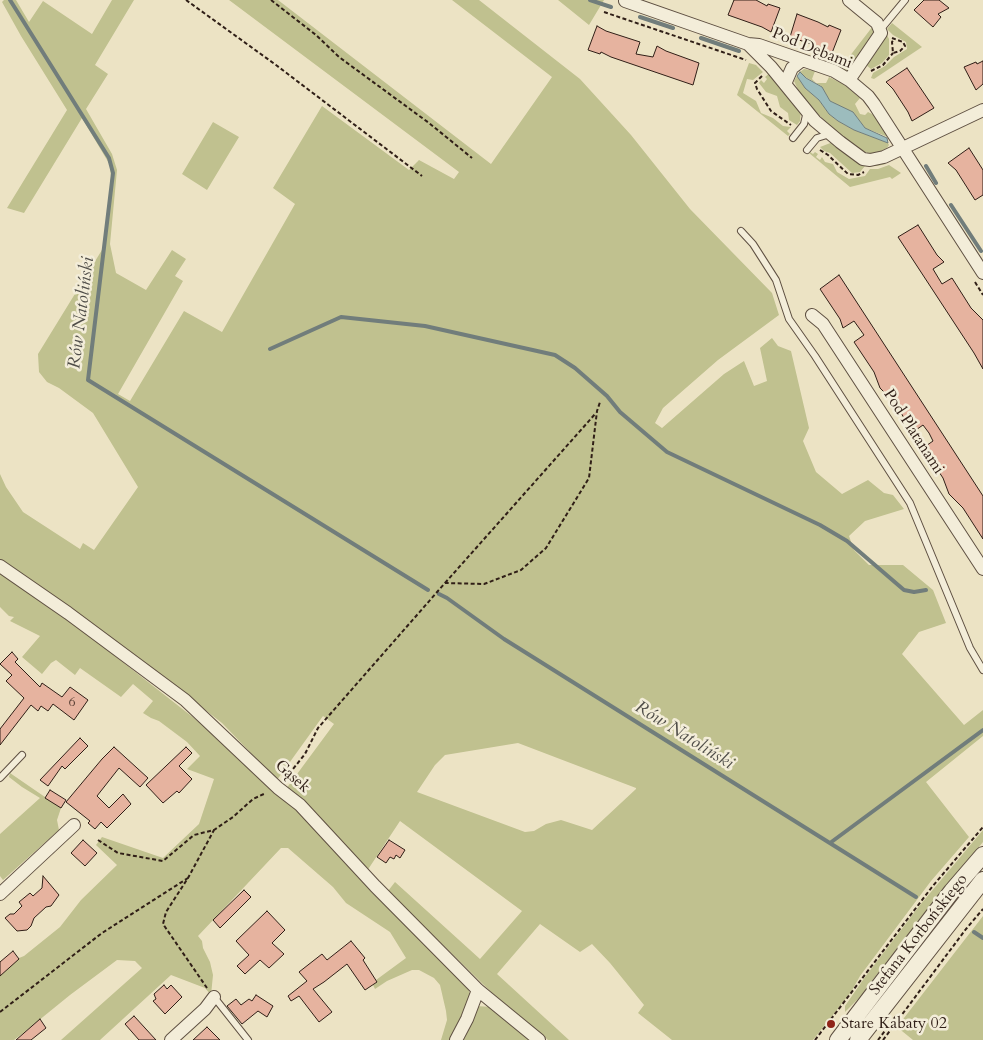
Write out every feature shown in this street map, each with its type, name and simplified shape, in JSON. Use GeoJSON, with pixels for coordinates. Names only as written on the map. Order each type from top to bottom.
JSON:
{"type":"FeatureCollection","features":[{"type":"Feature","properties":{"kind":"street"},"geometry":{"type":"LineString","coordinates":[[849,0],[877,23],[881,29],[880,37],[849,80]]}},
{"type":"Feature","properties":{"kind":"street","name":"Pod Dębami"},"geometry":{"type":"LineString","coordinates":[[625,1],[748,44],[759,45],[834,71],[849,80],[868,96],[981,266]]}},
{"type":"Feature","properties":{"kind":"street"},"geometry":{"type":"LineString","coordinates":[[748,44],[772,67],[815,121],[857,155],[870,160],[882,158],[983,110]]}},
{"type":"Feature","properties":{"kind":"street"},"geometry":{"type":"LineString","coordinates":[[785,84],[792,68],[801,61]]}},
{"type":"Feature","properties":{"kind":"street","name":"Pod Platanami"},"geometry":{"type":"LineString","coordinates":[[812,315],[823,324],[983,569]]}},
{"type":"Feature","properties":{"kind":"street","name":"Gąsek"},"geometry":{"type":"LineString","coordinates":[[0,566],[68,613],[185,700],[278,788],[315,820],[375,886],[478,990],[539,1040]]}},
{"type":"Feature","properties":{"kind":"street"},"geometry":{"type":"LineString","coordinates":[[0,894],[74,825]]}},
{"type":"Feature","properties":{"kind":"street","name":"Stefana Korbońskiego"},"geometry":{"type":"LineString","coordinates":[[838,1040],[952,891],[983,855]]}},
{"type":"Feature","properties":{"kind":"street","name":"Stefana Korbońskiego"},"geometry":{"type":"LineString","coordinates":[[858,1040],[966,899],[983,880]]}},
{"type":"Feature","properties":{"kind":"street"},"geometry":{"type":"LineString","coordinates":[[456,1040],[467,1019],[478,990]]}},
{"type":"Feature","properties":{"kind":"street"},"geometry":{"type":"LineString","coordinates":[[171,1040],[205,1009],[214,997]]}},
{"type":"Feature","properties":{"kind":"lane"},"geometry":{"type":"LineString","coordinates":[[881,29],[905,0]]}},
{"type":"Feature","properties":{"kind":"lane"},"geometry":{"type":"LineString","coordinates":[[793,138],[804,124],[807,110]]}},
{"type":"Feature","properties":{"kind":"lane"},"geometry":{"type":"LineString","coordinates":[[807,150],[817,138],[830,134]]}},
{"type":"Feature","properties":{"kind":"lane"},"geometry":{"type":"LineString","coordinates":[[742,231],[753,244],[776,280],[789,319],[910,503],[970,648],[983,670]]}},
{"type":"Feature","properties":{"kind":"lane"},"geometry":{"type":"LineString","coordinates":[[0,778],[22,755]]}},
{"type":"Feature","properties":{"kind":"lane"},"geometry":{"type":"LineString","coordinates":[[214,997],[248,1040]]}},
{"type":"Feature","properties":{"kind":"path"},"geometry":{"type":"LineString","coordinates":[[186,0],[276,65],[422,176]]}},
{"type":"Feature","properties":{"kind":"path"},"geometry":{"type":"LineString","coordinates":[[271,0],[316,35],[339,57],[429,123],[472,158]]}},
{"type":"Feature","properties":{"kind":"path"},"geometry":{"type":"LineString","coordinates":[[604,12],[749,61]]}},
{"type":"Feature","properties":{"kind":"path"},"geometry":{"type":"LineString","coordinates":[[861,63],[871,71],[883,65],[893,53],[904,49],[904,44],[894,39],[892,42],[893,53]]}},
{"type":"Feature","properties":{"kind":"path"},"geometry":{"type":"LineString","coordinates":[[766,72],[755,83],[756,89],[771,111],[792,126]]}},
{"type":"Feature","properties":{"kind":"path"},"geometry":{"type":"LineString","coordinates":[[445,583],[484,584],[522,570],[546,548],[589,478],[597,411],[600,402]]}},
{"type":"Feature","properties":{"kind":"path"},"geometry":{"type":"LineString","coordinates":[[98,840],[118,853],[164,861],[194,835],[214,830],[233,818],[252,800],[278,788],[305,754],[318,728],[597,411]]}},
{"type":"Feature","properties":{"kind":"path"},"geometry":{"type":"LineString","coordinates":[[815,1040],[932,887],[983,827]]}},
{"type":"Feature","properties":{"kind":"path"},"geometry":{"type":"LineString","coordinates":[[214,830],[188,878],[166,912],[163,924],[214,997]]}},
{"type":"Feature","properties":{"kind":"path"},"geometry":{"type":"LineString","coordinates":[[0,1012],[102,933],[188,878]]}},
{"type":"Feature","properties":{"kind":"path"},"geometry":{"type":"LineString","coordinates":[[883,1040],[966,929],[983,910]]}},
{"type":"Feature","properties":{"kind":"green space"},"geometry":{"type":"Polygon","coordinates":[[[4,0],[16,0],[29,22],[43,1],[92,34],[112,0],[134,0],[95,65],[108,74],[86,109],[112,154],[117,170],[110,244],[116,273],[146,290],[172,250],[186,259],[175,276],[183,281],[118,394],[130,401],[184,311],[222,332],[295,204],[273,188],[322,106],[409,170],[419,160],[454,179],[459,172],[229,0],[278,0],[491,164],[552,77],[452,0],[479,0],[580,79],[631,135],[690,209],[772,293],[779,315],[718,360],[663,408],[655,423],[662,428],[724,374],[744,361],[754,386],[767,381],[760,348],[772,338],[778,346],[791,351],[809,428],[803,441],[816,472],[842,494],[868,480],[884,493],[893,495],[904,509],[865,521],[849,536],[854,550],[869,565],[903,565],[933,590],[946,623],[919,632],[902,654],[964,725],[983,710],[983,736],[926,782],[969,837],[931,881],[860,976],[851,992],[813,1040],[672,1040],[638,1013],[644,1005],[592,944],[580,952],[540,924],[497,974],[569,1040],[548,1040],[490,991],[388,891],[395,882],[480,959],[522,911],[400,821],[367,871],[286,789],[334,724],[323,716],[277,780],[222,723],[163,677],[0,561],[0,474],[6,487],[23,512],[80,549],[83,543],[94,550],[138,487],[93,413],[59,388],[47,382],[39,372],[38,354],[105,245],[111,177],[110,165],[82,118],[24,213],[7,208],[67,110],[2,2],[4,0]],[[518,743],[445,755],[435,765],[417,792],[525,832],[534,831],[546,824],[561,820],[592,830],[636,788],[518,743]]]}},
{"type":"Feature","properties":{"kind":"green space"},"geometry":{"type":"Polygon","coordinates":[[[558,0],[604,0],[589,25],[558,0]]]}},
{"type":"Feature","properties":{"kind":"green space"},"geometry":{"type":"Polygon","coordinates":[[[892,23],[922,47],[874,79],[871,78],[873,73],[907,49],[906,42],[893,35],[887,29],[892,23]]]}},
{"type":"Feature","properties":{"kind":"green space"},"geometry":{"type":"Polygon","coordinates":[[[873,26],[875,32],[851,69],[844,72],[839,70],[873,26]]]}},
{"type":"Feature","properties":{"kind":"green space"},"geometry":{"type":"Polygon","coordinates":[[[887,35],[889,39],[889,55],[882,63],[871,69],[866,65],[887,35]]]}},
{"type":"Feature","properties":{"kind":"green space"},"geometry":{"type":"Polygon","coordinates":[[[749,63],[756,65],[763,72],[753,80],[747,79],[743,93],[756,101],[761,113],[773,118],[783,126],[791,127],[787,131],[790,134],[788,136],[737,95],[749,63]]]}},
{"type":"Feature","properties":{"kind":"green space"},"geometry":{"type":"Polygon","coordinates":[[[804,69],[815,71],[812,79],[816,83],[826,83],[829,77],[843,84],[860,98],[855,104],[860,114],[865,115],[868,112],[874,115],[888,137],[865,128],[855,115],[830,101],[821,86],[802,75],[800,72],[804,69]]]}},
{"type":"Feature","properties":{"kind":"green space"},"geometry":{"type":"Polygon","coordinates":[[[771,72],[801,110],[800,121],[797,125],[789,120],[788,113],[780,107],[777,96],[766,92],[759,83],[761,80],[764,83],[767,79],[765,77],[771,72]]]}},
{"type":"Feature","properties":{"kind":"green space"},"geometry":{"type":"Polygon","coordinates":[[[797,76],[805,88],[819,100],[829,114],[854,130],[888,143],[887,148],[875,154],[864,152],[837,132],[799,92],[794,81],[797,76]]]}},
{"type":"Feature","properties":{"kind":"green space"},"geometry":{"type":"Polygon","coordinates":[[[213,122],[239,137],[207,190],[182,174],[213,122]]]}},
{"type":"Feature","properties":{"kind":"green space"},"geometry":{"type":"Polygon","coordinates":[[[833,142],[886,164],[865,166],[860,172],[852,173],[830,153],[820,147],[833,142]]]}},
{"type":"Feature","properties":{"kind":"green space"},"geometry":{"type":"Polygon","coordinates":[[[810,152],[818,154],[816,157],[820,160],[822,157],[825,162],[833,164],[837,172],[849,179],[865,176],[870,169],[878,169],[889,165],[901,173],[892,179],[890,177],[850,187],[810,152]]]}},
{"type":"Feature","properties":{"kind":"green space"},"geometry":{"type":"Polygon","coordinates":[[[0,571],[78,627],[241,755],[307,817],[467,984],[472,1001],[453,1040],[441,1040],[447,1020],[446,1011],[440,985],[434,978],[419,970],[412,970],[387,981],[375,989],[373,985],[377,982],[376,980],[406,958],[390,932],[346,903],[333,887],[288,848],[281,848],[198,936],[202,941],[213,975],[211,995],[205,988],[171,975],[100,1040],[61,1040],[142,968],[135,961],[117,960],[14,1040],[0,1040],[0,976],[19,958],[60,927],[81,900],[117,865],[96,845],[102,837],[163,858],[199,824],[214,779],[187,769],[200,756],[187,742],[159,721],[143,713],[153,701],[133,684],[121,697],[80,668],[75,675],[56,660],[42,674],[22,657],[40,636],[10,621],[14,617],[9,616],[0,607],[0,571]]]}},
{"type":"Feature","properties":{"kind":"green space"},"geometry":{"type":"Polygon","coordinates":[[[10,773],[61,808],[57,820],[59,830],[3,880],[0,876],[0,834],[40,798],[9,777],[10,773]]]}},
{"type":"Feature","properties":{"kind":"green space"},"geometry":{"type":"Polygon","coordinates":[[[983,830],[983,842],[937,897],[871,982],[872,985],[845,1012],[845,1006],[865,977],[920,905],[983,830]]]}},
{"type":"Feature","properties":{"kind":"green space"},"geometry":{"type":"Polygon","coordinates":[[[983,916],[983,1040],[913,1040],[897,1027],[983,916]]]}},
{"type":"Feature","properties":{"kind":"green space"},"geometry":{"type":"Polygon","coordinates":[[[475,1006],[493,1007],[533,1040],[459,1040],[475,1006]]]}},
{"type":"Feature","properties":{"kind":"water"},"geometry":{"type":"Polygon","coordinates":[[[800,72],[806,78],[822,87],[830,101],[853,112],[865,128],[887,138],[888,143],[854,130],[829,114],[819,100],[805,88],[797,76],[800,72]]]}},
{"type":"Feature","properties":{"kind":"building"},"geometry":{"type":"Polygon","coordinates":[[[734,0],[756,0],[767,6],[768,4],[780,8],[771,32],[728,15],[734,0]]]}},
{"type":"Feature","properties":{"kind":"building"},"geometry":{"type":"Polygon","coordinates":[[[924,0],[939,0],[949,8],[938,14],[941,17],[933,27],[914,10],[924,0]]]}},
{"type":"Feature","properties":{"kind":"building"},"geometry":{"type":"Polygon","coordinates":[[[797,14],[828,27],[829,25],[841,30],[832,53],[790,37],[797,14]]]}},
{"type":"Feature","properties":{"kind":"building"},"geometry":{"type":"Polygon","coordinates":[[[597,26],[606,31],[640,42],[636,54],[653,57],[657,46],[699,63],[693,85],[601,52],[600,54],[588,50],[597,26]]]}},
{"type":"Feature","properties":{"kind":"building"},"geometry":{"type":"Polygon","coordinates":[[[983,61],[983,84],[976,90],[964,67],[983,61]]]}},
{"type":"Feature","properties":{"kind":"building"},"geometry":{"type":"Polygon","coordinates":[[[907,68],[934,108],[912,121],[893,89],[886,82],[907,68]]]}},
{"type":"Feature","properties":{"kind":"building"},"geometry":{"type":"Polygon","coordinates":[[[969,148],[983,170],[983,195],[975,200],[956,170],[948,163],[969,148]]]}},
{"type":"Feature","properties":{"kind":"building"},"geometry":{"type":"Polygon","coordinates":[[[918,225],[937,255],[944,262],[933,269],[942,284],[952,278],[971,308],[983,320],[983,369],[898,237],[918,225]]]}},
{"type":"Feature","properties":{"kind":"building"},"geometry":{"type":"Polygon","coordinates":[[[839,275],[983,496],[983,539],[963,508],[949,494],[943,478],[923,448],[933,441],[929,433],[923,425],[913,432],[894,402],[880,388],[874,372],[854,342],[864,335],[854,321],[843,328],[840,319],[820,289],[839,275]]]}},
{"type":"Feature","properties":{"kind":"building"},"geometry":{"type":"Polygon","coordinates":[[[12,652],[18,659],[15,662],[40,687],[42,683],[62,697],[70,687],[88,700],[74,720],[53,704],[48,711],[41,706],[38,711],[31,705],[0,745],[0,729],[24,698],[6,681],[12,675],[0,664],[12,652]]]}},
{"type":"Feature","properties":{"kind":"building"},"geometry":{"type":"Polygon","coordinates":[[[80,738],[88,746],[65,769],[62,766],[48,786],[40,780],[80,738]]]}},
{"type":"Feature","properties":{"kind":"building"},"geometry":{"type":"Polygon","coordinates":[[[114,747],[148,778],[140,787],[119,768],[97,796],[109,808],[123,794],[131,804],[107,828],[101,822],[95,829],[88,823],[90,821],[66,802],[114,747]]]}},
{"type":"Feature","properties":{"kind":"building"},"geometry":{"type":"Polygon","coordinates":[[[186,747],[192,753],[179,766],[192,779],[179,793],[177,791],[163,803],[146,785],[186,747]]]}},
{"type":"Feature","properties":{"kind":"building"},"geometry":{"type":"Polygon","coordinates":[[[50,790],[66,800],[61,808],[45,798],[50,790]]]}},
{"type":"Feature","properties":{"kind":"building"},"geometry":{"type":"Polygon","coordinates":[[[83,840],[97,853],[85,866],[71,853],[83,840]]]}},
{"type":"Feature","properties":{"kind":"building"},"geometry":{"type":"Polygon","coordinates":[[[389,840],[405,850],[400,858],[396,855],[394,859],[390,857],[386,863],[377,857],[389,840]]]}},
{"type":"Feature","properties":{"kind":"building"},"geometry":{"type":"Polygon","coordinates":[[[43,876],[59,895],[51,906],[46,907],[34,918],[27,930],[17,931],[5,918],[10,914],[14,914],[22,906],[19,902],[30,893],[33,896],[42,888],[43,876]]]}},
{"type":"Feature","properties":{"kind":"building"},"geometry":{"type":"Polygon","coordinates":[[[244,890],[251,897],[220,928],[213,920],[244,890]]]}},
{"type":"Feature","properties":{"kind":"building"},"geometry":{"type":"Polygon","coordinates":[[[267,911],[285,930],[272,943],[284,954],[269,968],[260,960],[245,974],[237,966],[249,955],[236,941],[267,911]]]}},
{"type":"Feature","properties":{"kind":"building"},"geometry":{"type":"Polygon","coordinates":[[[351,941],[365,958],[363,960],[377,982],[365,990],[347,964],[313,989],[332,1012],[319,1022],[299,996],[291,1001],[288,996],[307,981],[299,972],[322,954],[327,960],[351,941]]]}},
{"type":"Feature","properties":{"kind":"building"},"geometry":{"type":"Polygon","coordinates":[[[13,951],[19,959],[0,976],[0,962],[13,951]]]}},
{"type":"Feature","properties":{"kind":"building"},"geometry":{"type":"Polygon","coordinates":[[[164,985],[167,989],[171,985],[182,997],[165,1014],[153,1001],[156,999],[154,994],[164,985]]]}},
{"type":"Feature","properties":{"kind":"building"},"geometry":{"type":"Polygon","coordinates":[[[256,995],[273,1006],[267,1017],[258,1011],[242,1024],[227,1006],[236,999],[241,1005],[249,999],[252,1001],[256,995]]]}},
{"type":"Feature","properties":{"kind":"building"},"geometry":{"type":"Polygon","coordinates":[[[134,1016],[156,1040],[139,1040],[125,1024],[134,1016]]]}},
{"type":"Feature","properties":{"kind":"building"},"geometry":{"type":"Polygon","coordinates":[[[40,1019],[46,1028],[31,1040],[16,1040],[40,1019]]]}},
{"type":"Feature","properties":{"kind":"building"},"geometry":{"type":"Polygon","coordinates":[[[207,1027],[220,1040],[193,1040],[207,1027]]]}},
{"type":"Feature","properties":{"kind":"waterway","name":"Rów Natoliński"},"geometry":{"type":"LineString","coordinates":[[10,0],[109,158],[113,173],[88,380],[428,590]]}},
{"type":"Feature","properties":{"kind":"waterway"},"geometry":{"type":"LineString","coordinates":[[590,0],[611,7]]}},
{"type":"Feature","properties":{"kind":"waterway"},"geometry":{"type":"LineString","coordinates":[[640,17],[673,28]]}},
{"type":"Feature","properties":{"kind":"waterway"},"geometry":{"type":"LineString","coordinates":[[701,38],[739,51]]}},
{"type":"Feature","properties":{"kind":"waterway"},"geometry":{"type":"LineString","coordinates":[[926,166],[936,183]]}},
{"type":"Feature","properties":{"kind":"waterway"},"geometry":{"type":"LineString","coordinates":[[951,205],[981,251]]}},
{"type":"Feature","properties":{"kind":"waterway"},"geometry":{"type":"LineString","coordinates":[[270,349],[341,317],[425,326],[555,355],[575,368],[607,396],[620,412],[667,452],[820,525],[847,541],[904,590],[914,592],[926,590]]}},
{"type":"Feature","properties":{"kind":"waterway","name":"Rów Natoliński"},"geometry":{"type":"LineString","coordinates":[[439,594],[504,639],[916,897]]}},
{"type":"Feature","properties":{"kind":"waterway"},"geometry":{"type":"LineString","coordinates":[[830,843],[983,730]]}},
{"type":"Feature","properties":{"kind":"waterway","name":"Rów Natoliński"},"geometry":{"type":"LineString","coordinates":[[974,932],[983,938]]}},
{"type":"Feature","properties":{"kind":"place","name":"Stare Kabaty 02"},"geometry":{"type":"Point","coordinates":[831,1024]}}]}
